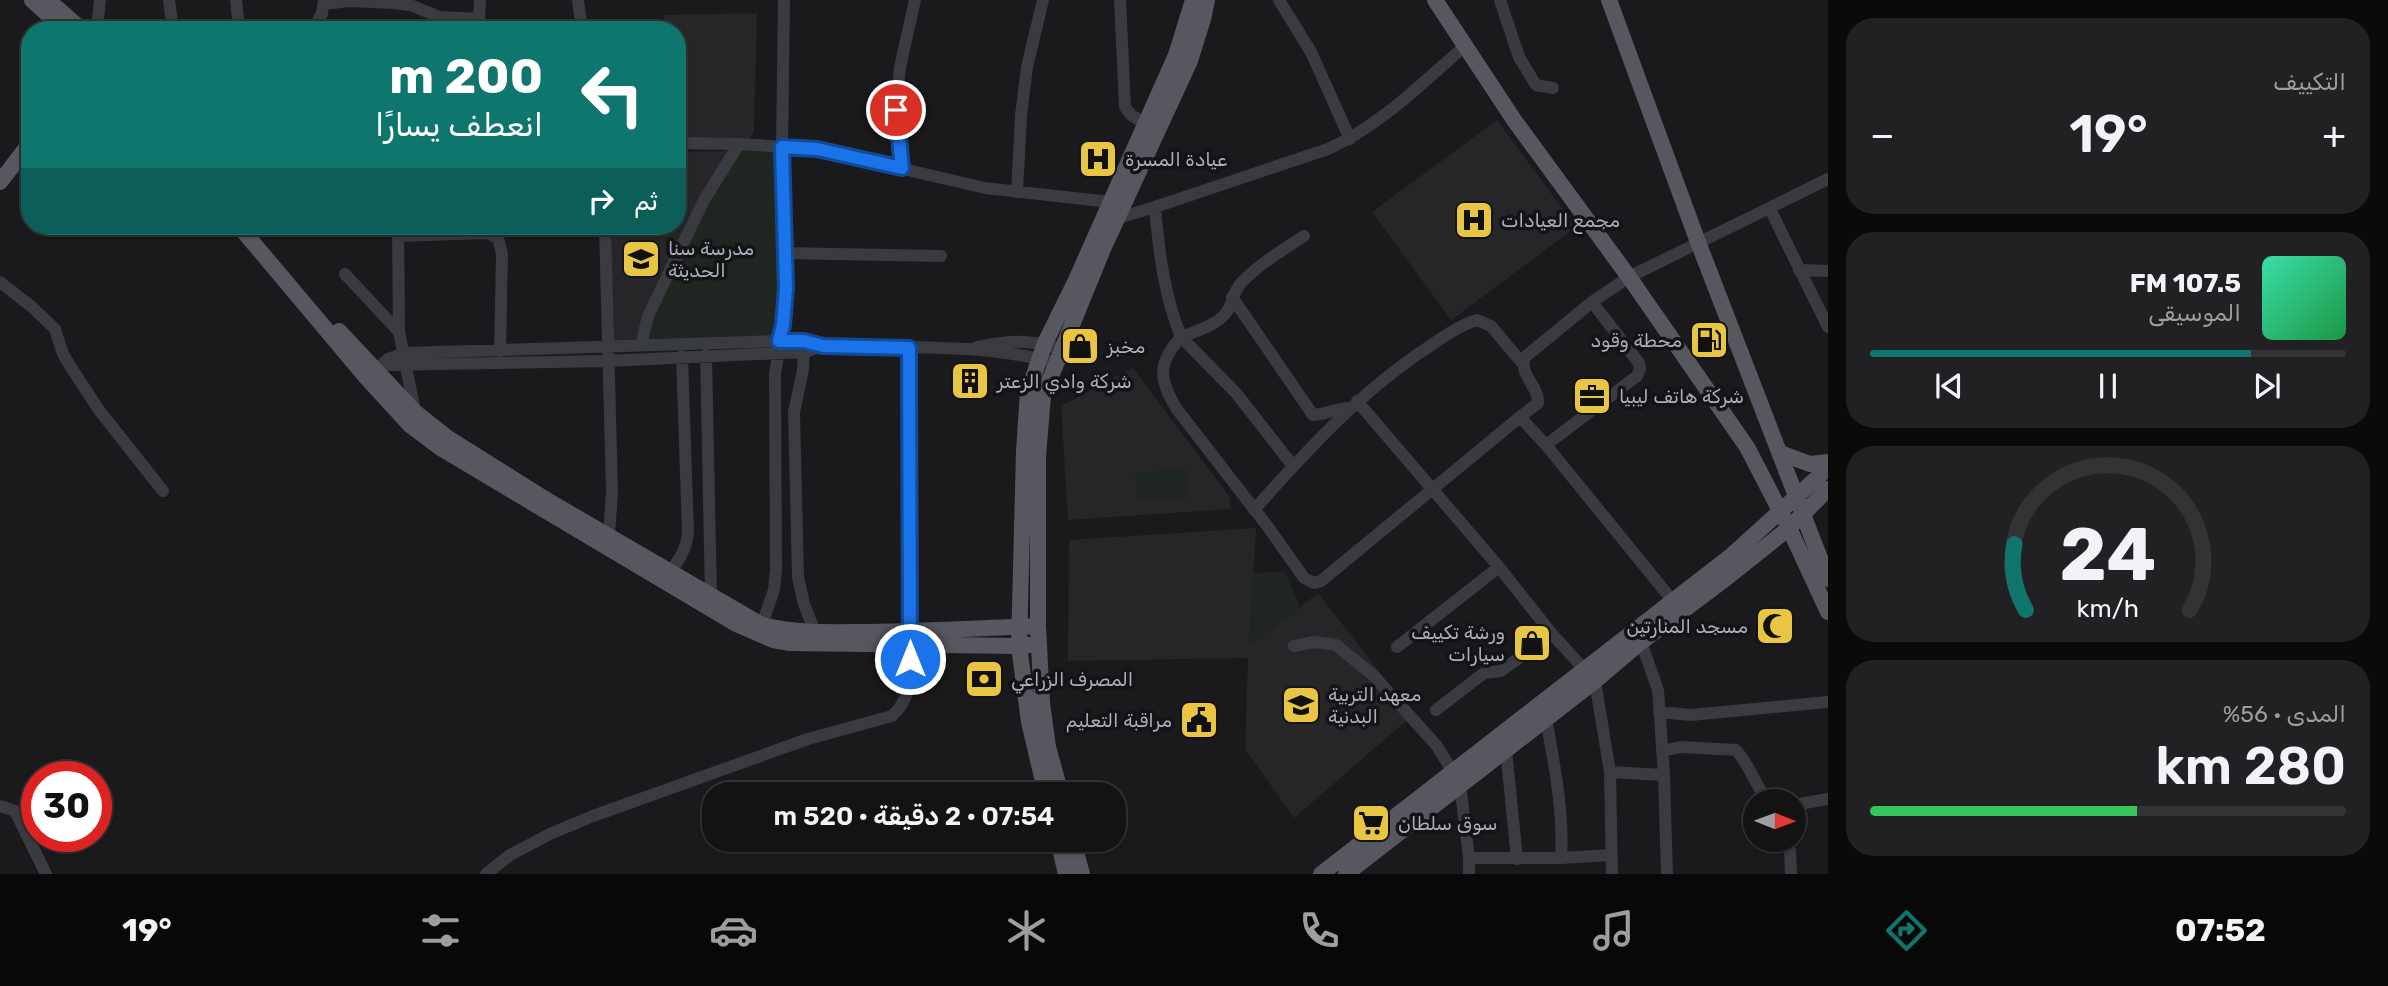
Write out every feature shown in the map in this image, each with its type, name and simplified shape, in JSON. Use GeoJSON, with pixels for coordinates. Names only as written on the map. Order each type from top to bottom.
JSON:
{"type":"FeatureCollection","features":[{"type":"Feature","properties":{"kind":"main road"},"geometry":{"type":"LineString","coordinates":[[32,0],[55,21]]}},
{"type":"Feature","properties":{"kind":"main road"},"geometry":{"type":"LineString","coordinates":[[48,0],[72,21]]}},
{"type":"Feature","properties":{"kind":"main road"},"geometry":{"type":"LineString","coordinates":[[1043,782],[1029,722],[1019,646],[1028,392],[1041,351],[1076,280],[1176,55],[1193,0]]}},
{"type":"Feature","properties":{"kind":"main road"},"geometry":{"type":"LineString","coordinates":[[1058,782],[1048,747],[1042,702],[1038,626],[1036,542],[1043,396],[1118,218],[1190,61],[1207,0]]}},
{"type":"Feature","properties":{"kind":"main road"},"geometry":{"type":"LineString","coordinates":[[1436,0],[1514,120],[1629,277],[1747,447],[1828,612]]}},
{"type":"Feature","properties":{"kind":"main road"},"geometry":{"type":"LineString","coordinates":[[1609,0],[1698,243],[1828,579]]}},
{"type":"Feature","properties":{"kind":"main road"},"geometry":{"type":"LineString","coordinates":[[0,182],[21,154]]}},
{"type":"Feature","properties":{"kind":"main road"},"geometry":{"type":"LineString","coordinates":[[248,235],[415,412],[448,438],[607,541]]}},
{"type":"Feature","properties":{"kind":"main road"},"geometry":{"type":"LineString","coordinates":[[259,235],[375,370],[410,425],[442,449],[760,630],[790,643],[910,637],[1038,626]]}},
{"type":"Feature","properties":{"kind":"main road"},"geometry":{"type":"LineString","coordinates":[[1747,447],[1773,436]]}},
{"type":"Feature","properties":{"kind":"main road"},"geometry":{"type":"LineString","coordinates":[[1780,453],[1810,464],[1828,462]]}},
{"type":"Feature","properties":{"kind":"main road"},"geometry":{"type":"LineString","coordinates":[[1646,633],[1672,600],[1732,555],[1828,468]]}},
{"type":"Feature","properties":{"kind":"main road"},"geometry":{"type":"LineString","coordinates":[[1321,874],[1456,778],[1589,675],[1764,548],[1789,528],[1828,489]]}},
{"type":"Feature","properties":{"kind":"main road"},"geometry":{"type":"LineString","coordinates":[[1764,548],[1801,554]]}},
{"type":"Feature","properties":{"kind":"main road"},"geometry":{"type":"LineString","coordinates":[[667,576],[711,596],[760,630],[1039,645]]}},
{"type":"Feature","properties":{"kind":"main road"},"geometry":{"type":"LineString","coordinates":[[1346,874],[1456,778],[1506,749],[1546,718],[1589,675]]}},
{"type":"Feature","properties":{"kind":"main road"},"geometry":{"type":"LineString","coordinates":[[1061,852],[1066,874]]}},
{"type":"Feature","properties":{"kind":"main road"},"geometry":{"type":"LineString","coordinates":[[1076,852],[1082,874]]}},
{"type":"Feature","properties":{"kind":"street"},"geometry":{"type":"LineString","coordinates":[[98,21],[100,0]]}},
{"type":"Feature","properties":{"kind":"street"},"geometry":{"type":"LineString","coordinates":[[169,0],[172,21]]}},
{"type":"Feature","properties":{"kind":"street"},"geometry":{"type":"LineString","coordinates":[[236,0],[238,21]]}},
{"type":"Feature","properties":{"kind":"street"},"geometry":{"type":"LineString","coordinates":[[480,0],[480,21]]}},
{"type":"Feature","properties":{"kind":"street"},"geometry":{"type":"LineString","coordinates":[[578,0],[581,21]]}},
{"type":"Feature","properties":{"kind":"street"},"geometry":{"type":"LineString","coordinates":[[760,630],[774,590],[776,569],[774,398],[778,346],[786,305],[782,147],[785,0]]}},
{"type":"Feature","properties":{"kind":"street"},"geometry":{"type":"LineString","coordinates":[[902,168],[896,110],[900,67],[915,0]]}},
{"type":"Feature","properties":{"kind":"street"},"geometry":{"type":"LineString","coordinates":[[1017,192],[1021,115],[1027,67],[1043,0]]}},
{"type":"Feature","properties":{"kind":"street"},"geometry":{"type":"LineString","coordinates":[[1120,0],[1125,107],[1146,124]]}},
{"type":"Feature","properties":{"kind":"street"},"geometry":{"type":"LineString","coordinates":[[1279,0],[1311,52],[1350,139]]}},
{"type":"Feature","properties":{"kind":"street"},"geometry":{"type":"LineString","coordinates":[[1500,0],[1518,57],[1536,85],[1553,88]]}},
{"type":"Feature","properties":{"kind":"street"},"geometry":{"type":"LineString","coordinates":[[315,21],[324,2],[349,1],[410,3],[440,17],[463,21]]}},
{"type":"Feature","properties":{"kind":"street"},"geometry":{"type":"LineString","coordinates":[[1118,218],[1328,149],[1350,139],[1403,99],[1466,45]]}},
{"type":"Feature","properties":{"kind":"street"},"geometry":{"type":"LineString","coordinates":[[686,144],[817,149],[952,181],[1017,192],[1110,202]]}},
{"type":"Feature","properties":{"kind":"street"},"geometry":{"type":"LineString","coordinates":[[641,345],[648,316],[704,200],[739,144]]}},
{"type":"Feature","properties":{"kind":"street"},"geometry":{"type":"LineString","coordinates":[[1522,362],[1592,302],[1629,277],[1827,182]]}},
{"type":"Feature","properties":{"kind":"street"},"geometry":{"type":"LineString","coordinates":[[1155,207],[1170,310],[1181,337],[1236,393],[1293,466]]}},
{"type":"Feature","properties":{"kind":"street"},"geometry":{"type":"LineString","coordinates":[[1770,209],[1828,327]]}},
{"type":"Feature","properties":{"kind":"street"},"geometry":{"type":"LineString","coordinates":[[398,235],[400,332],[415,412]]}},
{"type":"Feature","properties":{"kind":"street"},"geometry":{"type":"LineString","coordinates":[[492,235],[498,237],[502,254],[500,351]]}},
{"type":"Feature","properties":{"kind":"street"},"geometry":{"type":"LineString","coordinates":[[605,235],[612,492],[607,541]]}},
{"type":"Feature","properties":{"kind":"street"},"geometry":{"type":"LineString","coordinates":[[1254,510],[1293,466],[1354,405],[1401,365],[1440,339],[1477,320],[1491,326],[1522,362],[1538,396],[1538,403],[1321,581],[1314,583],[1304,578],[1176,408],[1161,376],[1171,348],[1181,337],[1212,324],[1227,312],[1240,283],[1304,236]]}},
{"type":"Feature","properties":{"kind":"street"},"geometry":{"type":"LineString","coordinates":[[783,253],[941,256]]}},
{"type":"Feature","properties":{"kind":"street"},"geometry":{"type":"LineString","coordinates":[[1799,270],[1828,271]]}},
{"type":"Feature","properties":{"kind":"street"},"geometry":{"type":"LineString","coordinates":[[345,274],[400,332]]}},
{"type":"Feature","properties":{"kind":"street"},"geometry":{"type":"LineString","coordinates":[[0,282],[55,329],[63,354],[99,410],[163,491]]}},
{"type":"Feature","properties":{"kind":"street"},"geometry":{"type":"LineString","coordinates":[[1232,297],[1313,415],[1354,405]]}},
{"type":"Feature","properties":{"kind":"street"},"geometry":{"type":"LineString","coordinates":[[1546,445],[1637,376],[1640,369],[1639,363],[1592,302]]}},
{"type":"Feature","properties":{"kind":"street"},"geometry":{"type":"LineString","coordinates":[[375,370],[388,359],[607,354],[641,345],[967,349],[1001,342],[1023,341],[1060,357]]}},
{"type":"Feature","properties":{"kind":"street"},"geometry":{"type":"LineString","coordinates":[[406,359],[500,351],[682,356],[778,346]]}},
{"type":"Feature","properties":{"kind":"street"},"geometry":{"type":"LineString","coordinates":[[804,346],[794,412],[798,577],[804,604],[815,632]]}},
{"type":"Feature","properties":{"kind":"street"},"geometry":{"type":"LineString","coordinates":[[486,874],[510,855],[593,816],[808,739],[892,716],[901,708],[908,693],[911,675],[909,348]]}},
{"type":"Feature","properties":{"kind":"street"},"geometry":{"type":"LineString","coordinates":[[706,355],[711,596]]}},
{"type":"Feature","properties":{"kind":"street"},"geometry":{"type":"LineString","coordinates":[[667,576],[687,544],[688,532],[682,356]]}},
{"type":"Feature","properties":{"kind":"street"},"geometry":{"type":"LineString","coordinates":[[1354,405],[1499,567],[1552,634],[1589,675],[1603,717],[1610,772],[1612,874]]}},
{"type":"Feature","properties":{"kind":"street"},"geometry":{"type":"LineString","coordinates":[[1520,417],[1546,445],[1672,600]]}},
{"type":"Feature","properties":{"kind":"street"},"geometry":{"type":"LineString","coordinates":[[1397,647],[1499,567]]}},
{"type":"Feature","properties":{"kind":"street"},"geometry":{"type":"LineString","coordinates":[[1646,633],[1659,712],[1667,874]]}},
{"type":"Feature","properties":{"kind":"street"},"geometry":{"type":"LineString","coordinates":[[1436,710],[1484,673],[1501,671],[1552,634]]}},
{"type":"Feature","properties":{"kind":"street"},"geometry":{"type":"LineString","coordinates":[[1294,646],[1314,642],[1336,645],[1373,675],[1437,746],[1456,778],[1469,874]]}},
{"type":"Feature","properties":{"kind":"street"},"geometry":{"type":"LineString","coordinates":[[1659,712],[1691,715],[1828,702]]}},
{"type":"Feature","properties":{"kind":"street"},"geometry":{"type":"LineString","coordinates":[[1546,718],[1559,792],[1563,828],[1562,858]]}},
{"type":"Feature","properties":{"kind":"street"},"geometry":{"type":"LineString","coordinates":[[1662,751],[1681,747],[1736,750],[1759,789]]}},
{"type":"Feature","properties":{"kind":"street"},"geometry":{"type":"LineString","coordinates":[[1506,749],[1517,859]]}},
{"type":"Feature","properties":{"kind":"street"},"geometry":{"type":"LineString","coordinates":[[1610,772],[1664,775]]}},
{"type":"Feature","properties":{"kind":"street"},"geometry":{"type":"LineString","coordinates":[[1806,803],[1828,799]]}},
{"type":"Feature","properties":{"kind":"street"},"geometry":{"type":"LineString","coordinates":[[0,806],[15,811],[46,874]]}},
{"type":"Feature","properties":{"kind":"street"},"geometry":{"type":"LineString","coordinates":[[1790,852],[1791,874]]}},
{"type":"Feature","properties":{"kind":"street"},"geometry":{"type":"LineString","coordinates":[[1469,859],[1611,855]]}},
{"type":"Feature","properties":{"kind":"shaded area"},"geometry":{"type":"Polygon","coordinates":[[[757,13],[754,132],[746,144],[686,142],[686,21],[664,21],[664,15],[757,13]]]}},
{"type":"Feature","properties":{"kind":"shaded area","name":"مجمع العيادات"},"geometry":{"type":"Polygon","coordinates":[[[1497,120],[1576,227],[1451,320],[1372,212],[1497,120]]]}},
{"type":"Feature","properties":{"kind":"shaded area"},"geometry":{"type":"Polygon","coordinates":[[[740,146],[781,148],[783,253],[779,340],[641,344],[648,317],[740,146]]]}},
{"type":"Feature","properties":{"kind":"shaded area","name":"مدرسة سنا الحديثة"},"geometry":{"type":"Polygon","coordinates":[[[728,151],[637,340],[615,342],[611,338],[610,235],[686,235],[686,152],[728,151]]]}},
{"type":"Feature","properties":{"kind":"shaded area"},"geometry":{"type":"Polygon","coordinates":[[[1133,368],[1229,496],[1231,509],[1068,520],[1061,406],[1133,368]]]}},
{"type":"Feature","properties":{"kind":"shaded area"},"geometry":{"type":"Polygon","coordinates":[[[1186,469],[1188,497],[1137,501],[1135,473],[1186,469]]]}},
{"type":"Feature","properties":{"kind":"shaded area"},"geometry":{"type":"Polygon","coordinates":[[[1256,528],[1249,647],[1318,593],[1413,715],[1294,818],[1245,749],[1248,658],[1068,661],[1069,540],[1256,528]]]}},
{"type":"Feature","properties":{"kind":"shaded area"},"geometry":{"type":"Polygon","coordinates":[[[1285,571],[1300,607],[1249,648],[1253,573],[1285,571]]]}},
{"type":"Feature","properties":{"kind":"place","name":"عيادة المسرة"},"geometry":{"type":"Point","coordinates":[1098,159]}},
{"type":"Feature","properties":{"kind":"place","name":"مجمع العيادات"},"geometry":{"type":"Point","coordinates":[1474,220]}},
{"type":"Feature","properties":{"kind":"place","name":"مدرسة سنا الحديثة"},"geometry":{"type":"Point","coordinates":[641,259]}},
{"type":"Feature","properties":{"kind":"place","name":"محطة وقود"},"geometry":{"type":"Point","coordinates":[1709,340]}},
{"type":"Feature","properties":{"kind":"place","name":"مخبز"},"geometry":{"type":"Point","coordinates":[1080,346]}},
{"type":"Feature","properties":{"kind":"place","name":"شركة وادي الزعتر"},"geometry":{"type":"Point","coordinates":[970,381]}},
{"type":"Feature","properties":{"kind":"place","name":"شركة هاتف ليبيا"},"geometry":{"type":"Point","coordinates":[1592,396]}},
{"type":"Feature","properties":{"kind":"place","name":"مسجد المنارتين"},"geometry":{"type":"Point","coordinates":[1775,626]}},
{"type":"Feature","properties":{"kind":"place","name":"ورشة تكييف سيارات"},"geometry":{"type":"Point","coordinates":[1532,643]}},
{"type":"Feature","properties":{"kind":"place","name":"المصرف الزراعي"},"geometry":{"type":"Point","coordinates":[984,679]}},
{"type":"Feature","properties":{"kind":"place","name":"معهد التربية البدنية"},"geometry":{"type":"Point","coordinates":[1301,705]}},
{"type":"Feature","properties":{"kind":"place","name":"مراقبة التعليم"},"geometry":{"type":"Point","coordinates":[1199,720]}},
{"type":"Feature","properties":{"kind":"place","name":"سوق سلطان"},"geometry":{"type":"Point","coordinates":[1371,823]}},
{"type":"Feature","properties":{"kind":"route"},"geometry":{"type":"LineString","coordinates":[[896,110],[902,168],[817,149],[782,147],[786,305],[779,341],[804,341],[823,346],[909,348],[910,659]]}}]}
